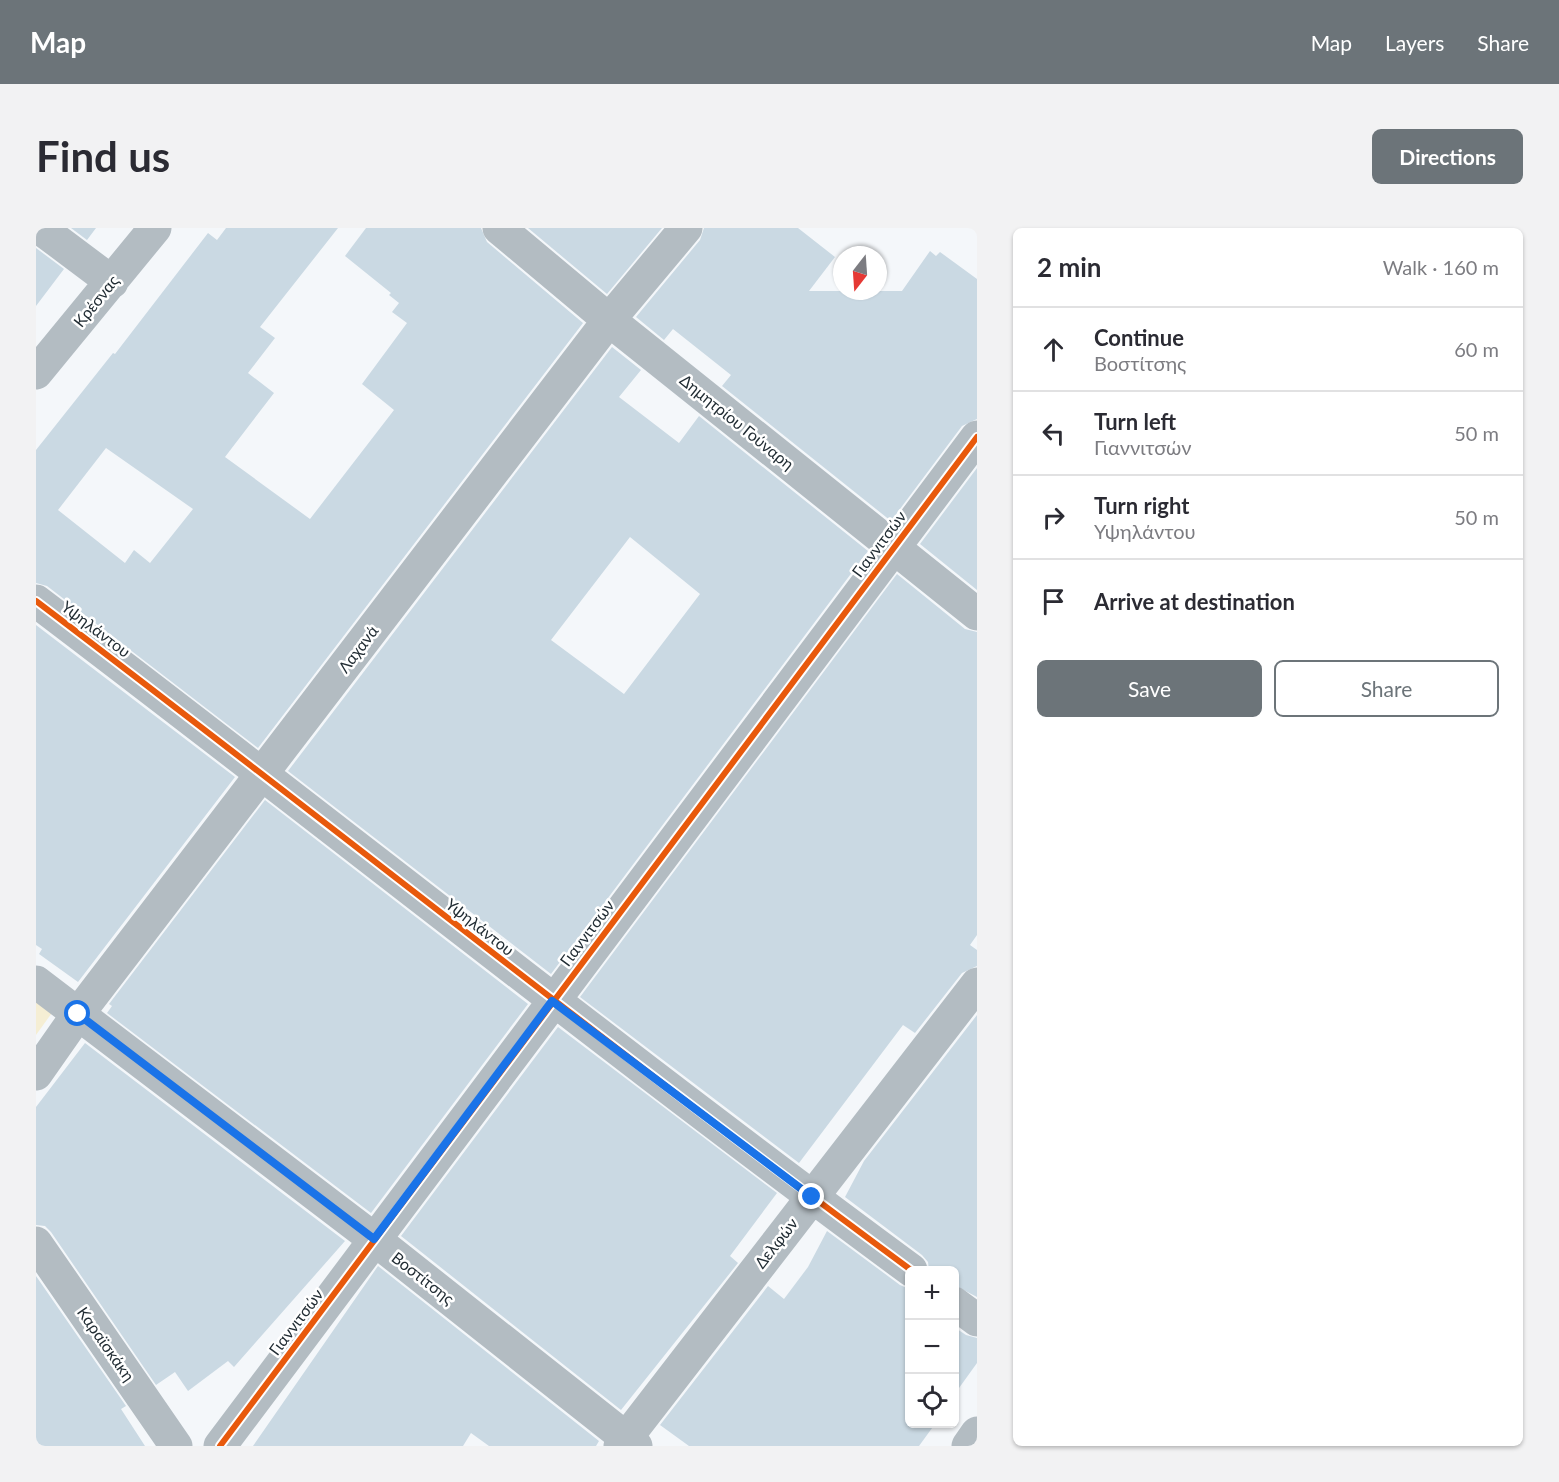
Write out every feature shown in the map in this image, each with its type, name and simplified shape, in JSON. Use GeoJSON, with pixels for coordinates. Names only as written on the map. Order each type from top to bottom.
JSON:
{"type":"FeatureCollection","features":[{"type":"Feature","properties":{"kind":"street"},"geometry":{"type":"LineString","coordinates":[[40,228],[112,282]]}},
{"type":"Feature","properties":{"kind":"street","name":"Κρέσνας"},"geometry":{"type":"LineString","coordinates":[[36,373],[155,228]]}},
{"type":"Feature","properties":{"kind":"street","name":"Δημητρίου Γούναρη"},"geometry":{"type":"LineString","coordinates":[[499,228],[609,320],[977,614]]}},
{"type":"Feature","properties":{"kind":"street","name":"Λαχανά"},"geometry":{"type":"LineString","coordinates":[[36,1074],[78,1014],[264,774],[609,320],[686,228]]}},
{"type":"Feature","properties":{"kind":"street","name":"Γιαννιτσών"},"geometry":{"type":"LineString","coordinates":[[220,1446],[977,437]]}},
{"type":"Feature","properties":{"kind":"street","name":"Υψηλάντου"},"geometry":{"type":"LineString","coordinates":[[36,601],[264,774],[552,1001],[905,1266]]}},
{"type":"Feature","properties":{"kind":"street","name":"Βοστίτσης"},"geometry":{"type":"LineString","coordinates":[[36,982],[374,1239],[627,1443]]}},
{"type":"Feature","properties":{"kind":"street","name":"Δελφών"},"geometry":{"type":"LineString","coordinates":[[627,1443],[812,1197],[977,984]]}},
{"type":"Feature","properties":{"kind":"street","name":"Καραϊσκάκη"},"geometry":{"type":"LineString","coordinates":[[36,1243],[176,1446]]}},
{"type":"Feature","properties":{"kind":"street"},"geometry":{"type":"LineString","coordinates":[[959,1307],[977,1320]]}},
{"type":"Feature","properties":{"kind":"street"},"geometry":{"type":"LineString","coordinates":[[969,1446],[977,1433]]}},
{"type":"Feature","properties":{"kind":"shaded area"},"geometry":{"type":"Polygon","coordinates":[[[36,997],[54,1010],[36,1035],[36,997]]]}},
{"type":"Feature","properties":{"kind":"building"},"geometry":{"type":"Polygon","coordinates":[[[71,228],[96,228],[87,240],[71,228]]]}},
{"type":"Feature","properties":{"kind":"building"},"geometry":{"type":"Polygon","coordinates":[[[226,228],[338,228],[260,327],[275,338],[248,373],[274,393],[225,457],[310,519],[394,410],[362,384],[407,323],[392,312],[399,303],[389,295],[391,293],[345,256],[366,228],[481,228],[487,242],[583,323],[258,748],[47,586],[36,583],[36,450],[113,353],[115,354],[208,233],[217,240],[226,228]],[[106,448],[58,510],[125,563],[134,550],[150,563],[193,509],[106,448]]]}},
{"type":"Feature","properties":{"kind":"building"},"geometry":{"type":"Polygon","coordinates":[[[528,228],[662,228],[607,294],[528,228]]]}},
{"type":"Feature","properties":{"kind":"building"},"geometry":{"type":"Polygon","coordinates":[[[704,228],[798,228],[833,255],[833,260],[809,291],[833,291],[833,300],[887,300],[887,291],[902,291],[930,251],[936,256],[940,252],[977,279],[977,419],[962,426],[891,521],[722,386],[731,375],[673,329],[664,340],[636,317],[700,240],[704,228]]]}},
{"type":"Feature","properties":{"kind":"building"},"geometry":{"type":"Polygon","coordinates":[[[36,248],[64,269],[36,306],[36,248]]]}},
{"type":"Feature","properties":{"kind":"building"},"geometry":{"type":"Polygon","coordinates":[[[612,347],[641,370],[619,397],[679,443],[699,416],[868,551],[551,974],[288,771],[612,347]],[[630,537],[551,640],[624,694],[700,594],[630,537]]]}},
{"type":"Feature","properties":{"kind":"building"},"geometry":{"type":"Polygon","coordinates":[[[977,468],[977,590],[920,544],[977,468]]]}},
{"type":"Feature","properties":{"kind":"building"},"geometry":{"type":"Polygon","coordinates":[[[897,574],[965,629],[977,632],[977,935],[970,945],[977,950],[977,966],[962,973],[915,1033],[903,1025],[799,1163],[580,997],[897,574]]]}},
{"type":"Feature","properties":{"kind":"building"},"geometry":{"type":"Polygon","coordinates":[[[36,625],[235,777],[78,982],[39,954],[42,949],[36,945],[36,625]]]}},
{"type":"Feature","properties":{"kind":"building"},"geometry":{"type":"Polygon","coordinates":[[[265,800],[528,1004],[371,1213],[107,1013],[112,1006],[109,1004],[265,800]]]}},
{"type":"Feature","properties":{"kind":"building"},"geometry":{"type":"Polygon","coordinates":[[[977,1015],[977,1297],[959,1288],[959,1266],[928,1266],[922,1255],[845,1197],[864,1161],[977,1015]]]}},
{"type":"Feature","properties":{"kind":"building"},"geometry":{"type":"Polygon","coordinates":[[[558,1027],[777,1193],[730,1256],[738,1263],[621,1410],[401,1236],[558,1027]]]}},
{"type":"Feature","properties":{"kind":"building"},"geometry":{"type":"Polygon","coordinates":[[[85,1043],[345,1241],[234,1367],[228,1361],[188,1391],[175,1372],[156,1385],[51,1232],[45,1226],[36,1225],[36,1107],[85,1043]]]}},
{"type":"Feature","properties":{"kind":"building"},"geometry":{"type":"Polygon","coordinates":[[[827,1231],[905,1287],[905,1428],[932,1428],[919,1446],[689,1446],[660,1425],[768,1286],[784,1299],[808,1267],[827,1231]]]}},
{"type":"Feature","properties":{"kind":"building"},"geometry":{"type":"Polygon","coordinates":[[[378,1266],[599,1441],[596,1446],[489,1446],[471,1433],[463,1446],[253,1446],[378,1266]]]}},
{"type":"Feature","properties":{"kind":"building"},"geometry":{"type":"Polygon","coordinates":[[[36,1276],[126,1406],[121,1409],[145,1446],[36,1446],[36,1276]]]}},
{"type":"Feature","properties":{"kind":"building"},"geometry":{"type":"Polygon","coordinates":[[[959,1330],[977,1338],[977,1363],[959,1388],[959,1330]]]}},
{"type":"Feature","properties":{"kind":"cycle path"},"geometry":{"type":"LineString","coordinates":[[220,1446],[977,437]]}},
{"type":"Feature","properties":{"kind":"cycle path"},"geometry":{"type":"LineString","coordinates":[[36,601],[581,1021],[906,1266]]}},
{"type":"Feature","properties":{"kind":"route"},"geometry":{"type":"LineString","coordinates":[[78,1014],[374,1239],[552,1001],[812,1197]]}}]}
